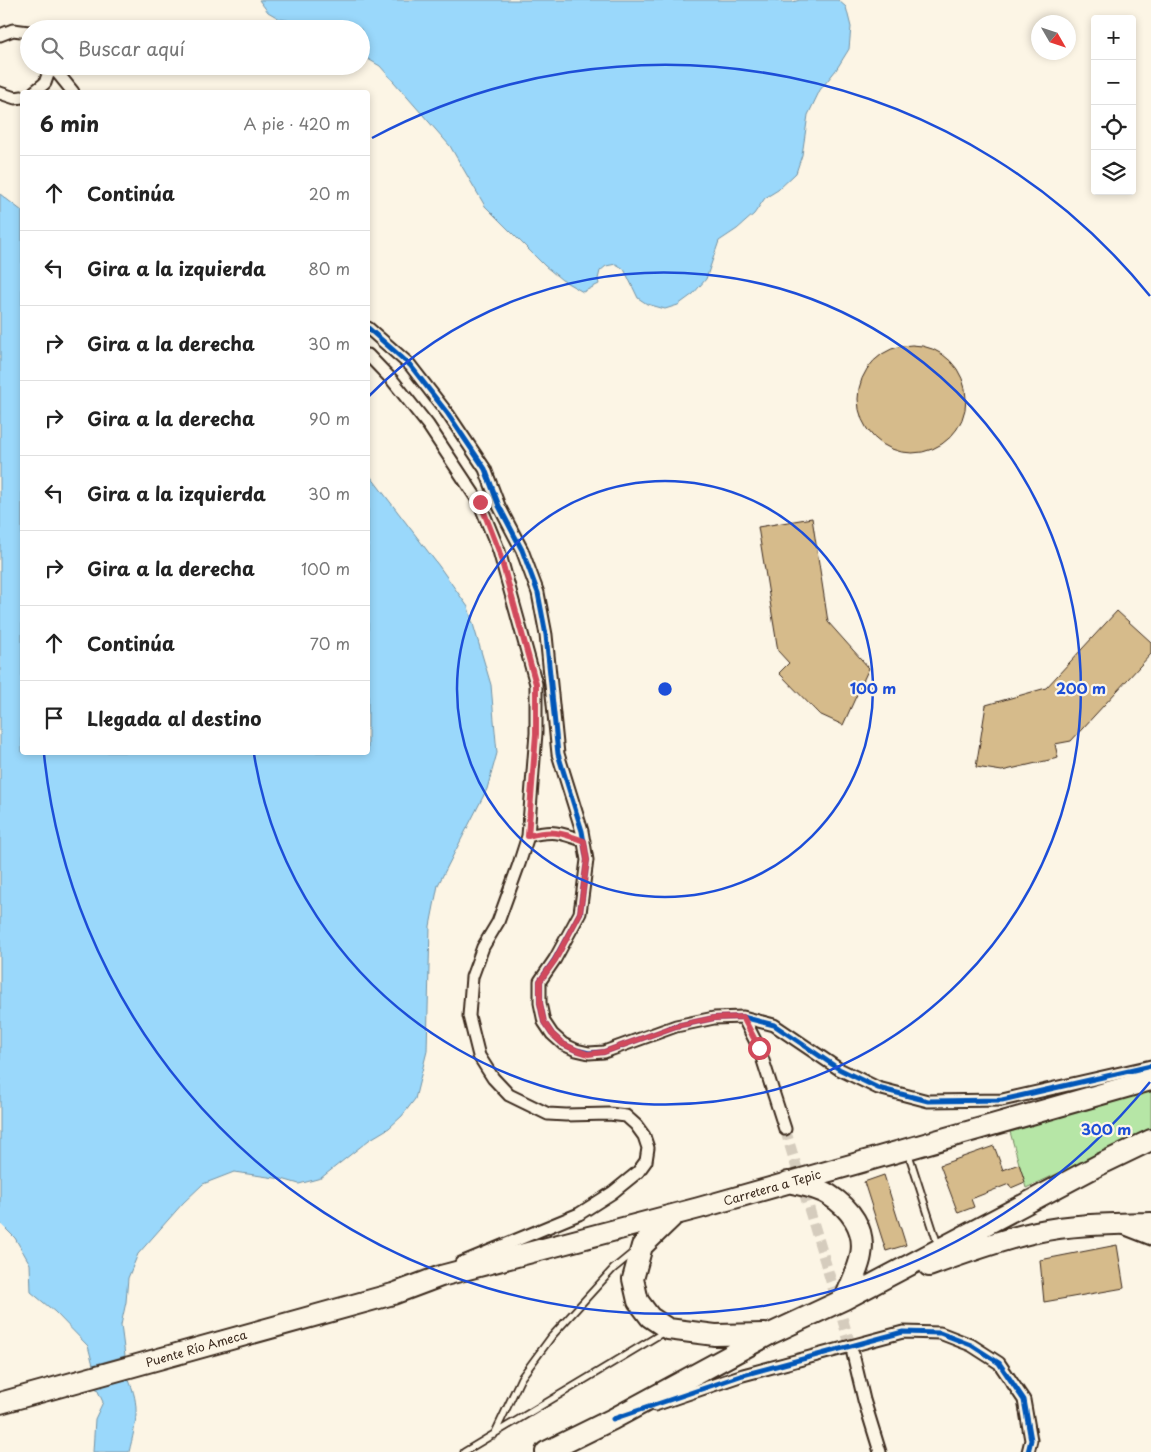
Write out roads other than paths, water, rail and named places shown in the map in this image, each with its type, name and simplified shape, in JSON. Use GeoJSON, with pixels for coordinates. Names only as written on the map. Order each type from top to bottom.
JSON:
{"type":"FeatureCollection","features":[{"type":"Feature","properties":{"kind":"highway","name":"Carretera a Tepic"},"geometry":{"type":"LineString","coordinates":[[393,1294],[441,1276],[674,1215],[1151,1080]]}},
{"type":"Feature","properties":{"kind":"highway"},"geometry":{"type":"LineString","coordinates":[[546,1452],[613,1419],[770,1334],[846,1299],[1099,1165],[1151,1140]]}},
{"type":"Feature","properties":{"kind":"highway"},"geometry":{"type":"LineString","coordinates":[[787,1182],[828,1194],[850,1211],[861,1230],[861,1255],[846,1299]]}},
{"type":"Feature","properties":{"kind":"highway"},"geometry":{"type":"LineString","coordinates":[[674,1215],[642,1246],[633,1279],[638,1301],[650,1317],[668,1329],[715,1336],[770,1334]]}},
{"type":"Feature","properties":{"kind":"highway"},"geometry":{"type":"LineString","coordinates":[[868,1287],[1003,1241],[1037,1232],[1073,1227],[1151,1223]]}},
{"type":"Feature","properties":{"kind":"highway","name":"Puente Río Ameca"},"geometry":{"type":"LineString","coordinates":[[0,1403],[393,1294]]}},
{"type":"Feature","properties":{"kind":"street"},"geometry":{"type":"LineString","coordinates":[[0,24],[20,31]]}},
{"type":"Feature","properties":{"kind":"street"},"geometry":{"type":"LineString","coordinates":[[0,35],[13,30]]}},
{"type":"Feature","properties":{"kind":"street"},"geometry":{"type":"LineString","coordinates":[[36,90],[45,83],[48,75]]}},
{"type":"Feature","properties":{"kind":"street"},"geometry":{"type":"LineString","coordinates":[[59,75],[71,90]]}},
{"type":"Feature","properties":{"kind":"street"},"geometry":{"type":"LineString","coordinates":[[0,93],[15,98],[20,97]]}},
{"type":"Feature","properties":{"kind":"street"},"geometry":{"type":"LineString","coordinates":[[370,330],[410,365],[448,414],[485,469],[499,506],[522,550],[538,593],[546,635],[558,754],[584,841],[587,860],[580,913],[555,960],[540,981],[540,1003],[544,1022],[552,1034],[563,1044],[588,1054],[604,1052],[676,1026],[714,1018],[743,1017],[774,1025],[839,1069],[878,1088],[928,1101],[1002,1100],[1151,1066]]}},
{"type":"Feature","properties":{"kind":"street"},"geometry":{"type":"LineString","coordinates":[[370,357],[393,381],[428,425],[480,502],[499,551],[536,684],[536,734],[528,836],[520,864],[498,922],[483,947],[472,977],[469,1016],[479,1056],[493,1078],[509,1095],[548,1114],[609,1114],[626,1116],[636,1124],[644,1136],[648,1148],[646,1161],[638,1172],[612,1193],[579,1214],[468,1259],[441,1276]]}},
{"type":"Feature","properties":{"kind":"street"},"geometry":{"type":"LineString","coordinates":[[528,836],[547,832],[565,834],[584,841]]}},
{"type":"Feature","properties":{"kind":"street"},"geometry":{"type":"LineString","coordinates":[[743,1017],[759,1048],[785,1129]]}},
{"type":"Feature","properties":{"kind":"street"},"geometry":{"type":"LineString","coordinates":[[1115,1225],[1151,1239]]}},
{"type":"Feature","properties":{"kind":"street"},"geometry":{"type":"LineString","coordinates":[[613,1419],[743,1375],[903,1332],[940,1333],[971,1345],[999,1363],[1024,1400],[1031,1440],[1028,1452]]}},
{"type":"Feature","properties":{"kind":"street"},"geometry":{"type":"LineString","coordinates":[[853,1354],[864,1400],[880,1452]]}},
{"type":"Feature","properties":{"kind":"lane"},"geometry":{"type":"LineString","coordinates":[[907,1149],[939,1250]]}},
{"type":"Feature","properties":{"kind":"lane"},"geometry":{"type":"LineString","coordinates":[[494,1435],[521,1378],[552,1336],[613,1269],[642,1246]]}},
{"type":"Feature","properties":{"kind":"lane"},"geometry":{"type":"LineString","coordinates":[[464,1452],[668,1329]]}},
{"type":"Feature","properties":{"kind":"water"},"geometry":{"type":"Polygon","coordinates":[[[259,0],[775,0],[792,2],[800,0],[838,0],[846,7],[851,27],[849,49],[836,70],[820,90],[808,115],[802,155],[796,173],[778,190],[765,198],[754,214],[719,241],[706,279],[693,294],[678,305],[665,309],[647,304],[638,298],[624,269],[616,264],[606,266],[600,271],[599,284],[583,292],[562,280],[545,266],[485,206],[450,146],[380,66],[370,60],[370,20],[286,20],[280,19],[268,12],[259,0]]]}},
{"type":"Feature","properties":{"kind":"water"},"geometry":{"type":"Polygon","coordinates":[[[0,194],[20,209],[20,755],[370,755],[370,476],[468,607],[491,685],[497,753],[487,789],[438,885],[430,926],[427,1051],[415,1099],[402,1116],[389,1128],[369,1140],[321,1178],[299,1184],[282,1179],[234,1172],[203,1184],[183,1203],[138,1254],[128,1278],[126,1302],[121,1325],[125,1356],[93,1365],[88,1346],[55,1312],[31,1292],[30,1264],[15,1238],[0,1223],[0,194]]]}},
{"type":"Feature","properties":{"kind":"water"},"geometry":{"type":"Polygon","coordinates":[[[128,1378],[135,1397],[136,1406],[134,1432],[129,1452],[93,1452],[95,1419],[103,1402],[96,1387],[128,1378]]]}},
{"type":"Feature","properties":{"kind":"tunnel"},"geometry":{"type":"LineString","coordinates":[[785,1129],[853,1354]]}}]}
